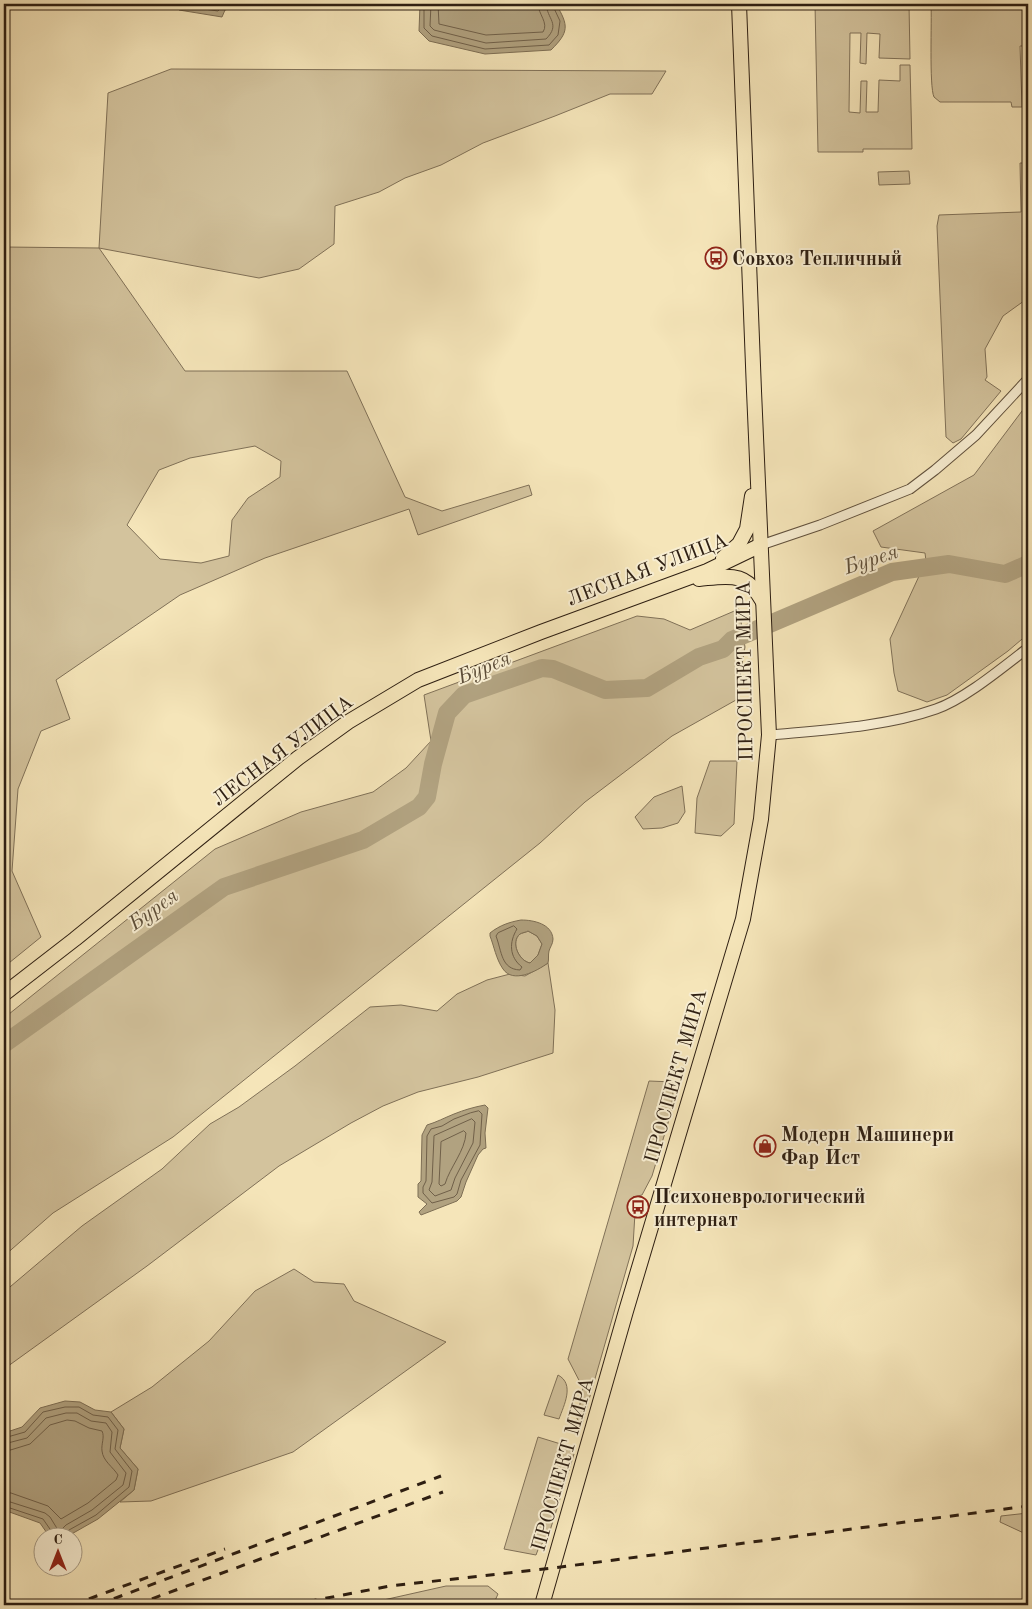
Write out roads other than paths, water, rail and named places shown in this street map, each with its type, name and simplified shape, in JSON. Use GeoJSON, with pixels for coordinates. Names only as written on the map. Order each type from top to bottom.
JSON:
{"type":"FeatureCollection","features":[{"type":"Feature","properties":{"kind":"main road"},"geometry":{"type":"LineString","coordinates":[[712,568],[739,544],[747,529],[751,508],[756,453],[739,4]]}},
{"type":"Feature","properties":{"kind":"main road","name":"ПРОСПЕКТ МИРА"},"geometry":{"type":"LineString","coordinates":[[542,1605],[626,1311],[743,919],[762,818],[769,735],[765,609],[756,453]]}},
{"type":"Feature","properties":{"kind":"main road","name":"ЛЕСНАЯ УЛИЦА"},"geometry":{"type":"LineString","coordinates":[[4,994],[298,758],[348,722],[418,680],[712,568],[761,545]]}},
{"type":"Feature","properties":{"kind":"main road"},"geometry":{"type":"LineString","coordinates":[[680,580],[726,576],[744,579],[756,589],[765,609]]}},
{"type":"Feature","properties":{"kind":"street"},"geometry":{"type":"LineString","coordinates":[[761,545],[820,525],[910,489],[936,470],[976,435],[1028,379]]}},
{"type":"Feature","properties":{"kind":"street"},"geometry":{"type":"LineString","coordinates":[[769,735],[834,729],[897,720],[936,709],[959,697],[1028,648]]}},
{"type":"Feature","properties":{"kind":"water"},"geometry":{"type":"Polygon","coordinates":[[[174,4],[349,4],[232,8],[225,10],[222,17],[179,10],[174,4]]]}},
{"type":"Feature","properties":{"kind":"water"},"geometry":{"type":"Polygon","coordinates":[[[420,4],[556,4],[565,23],[565,29],[561,38],[551,50],[485,54],[429,41],[419,31],[420,4]]]}},
{"type":"Feature","properties":{"kind":"water"},"geometry":{"type":"Polygon","coordinates":[[[521,920],[546,926],[552,934],[553,942],[549,951],[548,963],[525,975],[513,976],[503,969],[497,957],[490,933],[505,924],[521,920]],[[528,931],[517,937],[517,951],[526,962],[530,963],[538,955],[542,944],[537,936],[528,931]]]}},
{"type":"Feature","properties":{"kind":"water"},"geometry":{"type":"Polygon","coordinates":[[[485,1105],[488,1108],[485,1133],[486,1148],[478,1155],[461,1197],[457,1201],[421,1215],[419,1212],[427,1204],[418,1197],[418,1184],[421,1181],[422,1135],[427,1125],[462,1111],[485,1105]]]}},
{"type":"Feature","properties":{"kind":"water"},"geometry":{"type":"Polygon","coordinates":[[[65,1401],[80,1402],[95,1410],[111,1412],[124,1429],[120,1448],[138,1469],[134,1490],[98,1519],[82,1528],[82,1526],[42,1526],[40,1523],[4,1510],[4,1433],[22,1427],[40,1408],[65,1401]]]}},
{"type":"Feature","properties":{"kind":"waterway","name":"Бурея"},"geometry":{"type":"LineString","coordinates":[[4,1044],[224,887],[363,840],[419,807],[427,797],[433,764],[447,713],[464,695],[542,668],[553,669],[605,690],[647,688],[699,657],[723,649],[732,640],[892,572],[949,564],[1005,574],[1028,564]]}},
{"type":"Feature","properties":{"kind":"railway"},"geometry":{"type":"LineString","coordinates":[[97,1605],[441,1476]]}},
{"type":"Feature","properties":{"kind":"railway"},"geometry":{"type":"LineString","coordinates":[[135,1605],[443,1492]]}},
{"type":"Feature","properties":{"kind":"railway"},"geometry":{"type":"LineString","coordinates":[[290,1605],[390,1586],[553,1568],[1028,1506]]}},
{"type":"Feature","properties":{"kind":"railway"},"geometry":{"type":"LineString","coordinates":[[72,1605],[225,1549]]}},
{"type":"Feature","properties":{"kind":"place","name":"Совхоз Тепличный"},"geometry":{"type":"Point","coordinates":[716,258]}},
{"type":"Feature","properties":{"kind":"place","name":"Модерн Машинери Фар Ист"},"geometry":{"type":"Point","coordinates":[765,1146]}},
{"type":"Feature","properties":{"kind":"place","name":"Психоневрологический интернат"},"geometry":{"type":"Point","coordinates":[638,1207]}}]}
